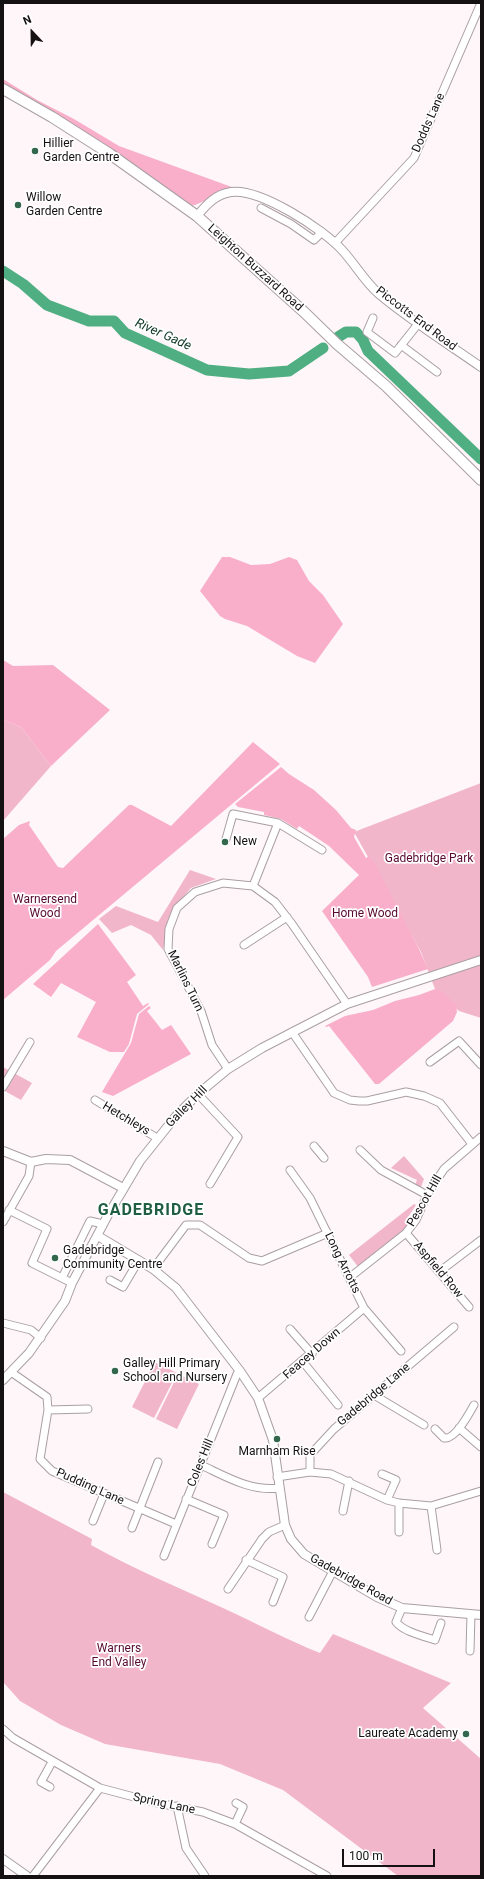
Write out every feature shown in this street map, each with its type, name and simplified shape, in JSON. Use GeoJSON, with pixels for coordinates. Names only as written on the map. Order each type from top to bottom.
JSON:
{"type":"FeatureCollection","features":[{"type":"Feature","properties":{"kind":"main road","name":"Leighton Buzzard Road"},"geometry":{"type":"LineString","coordinates":[[3,89],[52,117],[110,154],[197,216],[304,312],[337,344],[386,386],[481,480]]}},
{"type":"Feature","properties":{"kind":"street","name":"Dodds Lane"},"geometry":{"type":"LineString","coordinates":[[335,243],[414,158],[481,3]]}},
{"type":"Feature","properties":{"kind":"street","name":"Piccotts End Road"},"geometry":{"type":"LineString","coordinates":[[197,216],[209,203],[220,195],[241,192],[258,196],[290,211],[322,232],[335,243],[378,293],[418,324],[481,367]]}},
{"type":"Feature","properties":{"kind":"street"},"geometry":{"type":"LineString","coordinates":[[261,208],[291,224],[314,240],[322,232]]}},
{"type":"Feature","properties":{"kind":"street"},"geometry":{"type":"LineString","coordinates":[[373,318],[367,332],[394,353],[418,324]]}},
{"type":"Feature","properties":{"kind":"street"},"geometry":{"type":"LineString","coordinates":[[401,344],[437,372]]}},
{"type":"Feature","properties":{"kind":"street"},"geometry":{"type":"LineString","coordinates":[[226,839],[233,814],[278,824],[322,850]]}},
{"type":"Feature","properties":{"kind":"street"},"geometry":{"type":"LineString","coordinates":[[278,824],[253,886],[275,902],[287,917],[304,939],[347,1004]]}},
{"type":"Feature","properties":{"kind":"street","name":"Marlins Turn"},"geometry":{"type":"LineString","coordinates":[[228,1069],[212,1045],[201,1011],[168,949],[169,929],[177,908],[195,892],[222,883],[253,886]]}},
{"type":"Feature","properties":{"kind":"street"},"geometry":{"type":"LineString","coordinates":[[244,945],[287,917]]}},
{"type":"Feature","properties":{"kind":"street","name":"Galley Hill"},"geometry":{"type":"LineString","coordinates":[[3,1380],[40,1338],[65,1301],[72,1283],[123,1188],[157,1138],[198,1094],[228,1069],[262,1048],[347,1004],[481,960]]}},
{"type":"Feature","properties":{"kind":"street"},"geometry":{"type":"LineString","coordinates":[[292,1032],[334,1093],[350,1100],[359,1101],[406,1092],[424,1096],[440,1103],[472,1144]]}},
{"type":"Feature","properties":{"kind":"street"},"geometry":{"type":"LineString","coordinates":[[430,1062],[459,1041],[481,1065]]}},
{"type":"Feature","properties":{"kind":"street"},"geometry":{"type":"LineString","coordinates":[[3,1087],[30,1042]]}},
{"type":"Feature","properties":{"kind":"street"},"geometry":{"type":"LineString","coordinates":[[198,1094],[238,1137],[210,1184]]}},
{"type":"Feature","properties":{"kind":"street","name":"Hetchleys"},"geometry":{"type":"LineString","coordinates":[[95,1100],[157,1138]]}},
{"type":"Feature","properties":{"kind":"street","name":"Pescot Hill"},"geometry":{"type":"LineString","coordinates":[[349,1278],[406,1233],[416,1220],[427,1195],[444,1169],[481,1137]]}},
{"type":"Feature","properties":{"kind":"street"},"geometry":{"type":"LineString","coordinates":[[314,1146],[324,1158]]}},
{"type":"Feature","properties":{"kind":"street"},"geometry":{"type":"LineString","coordinates":[[360,1150],[381,1170],[427,1195]]}},
{"type":"Feature","properties":{"kind":"street"},"geometry":{"type":"LineString","coordinates":[[3,1151],[31,1162],[46,1159],[70,1160],[123,1188]]}},
{"type":"Feature","properties":{"kind":"street"},"geometry":{"type":"LineString","coordinates":[[3,1222],[29,1176],[31,1162]]}},
{"type":"Feature","properties":{"kind":"street","name":"Long Arrotts"},"geometry":{"type":"LineString","coordinates":[[290,1170],[310,1198],[364,1308],[401,1351]]}},
{"type":"Feature","properties":{"kind":"street"},"geometry":{"type":"LineString","coordinates":[[9,1210],[47,1229],[32,1263],[72,1283]]}},
{"type":"Feature","properties":{"kind":"street"},"geometry":{"type":"LineString","coordinates":[[62,1278],[90,1221],[104,1224]]}},
{"type":"Feature","properties":{"kind":"street"},"geometry":{"type":"LineString","coordinates":[[153,1269],[186,1225],[200,1225],[249,1258],[262,1261],[328,1233]]}},
{"type":"Feature","properties":{"kind":"street","name":"Aspfield Row"},"geometry":{"type":"LineString","coordinates":[[406,1233],[469,1307]]}},
{"type":"Feature","properties":{"kind":"street","name":"Gadebridge Road"},"geometry":{"type":"LineString","coordinates":[[98,1236],[153,1269],[176,1288],[240,1370],[258,1398],[273,1440],[277,1477],[285,1525],[291,1539],[304,1554],[377,1596],[402,1608],[481,1615]]}},
{"type":"Feature","properties":{"kind":"street"},"geometry":{"type":"LineString","coordinates":[[439,1272],[481,1240]]}},
{"type":"Feature","properties":{"kind":"street"},"geometry":{"type":"LineString","coordinates":[[110,1280],[123,1287],[139,1260]]}},
{"type":"Feature","properties":{"kind":"street","name":"Feacey Down"},"geometry":{"type":"LineString","coordinates":[[258,1398],[303,1362],[364,1308]]}},
{"type":"Feature","properties":{"kind":"street"},"geometry":{"type":"LineString","coordinates":[[3,1324],[31,1330],[40,1338]]}},
{"type":"Feature","properties":{"kind":"street","name":"Gadebridge Lane"},"geometry":{"type":"LineString","coordinates":[[310,1472],[310,1455],[334,1429],[454,1327]]}},
{"type":"Feature","properties":{"kind":"street"},"geometry":{"type":"LineString","coordinates":[[290,1329],[312,1354]]}},
{"type":"Feature","properties":{"kind":"street"},"geometry":{"type":"LineString","coordinates":[[303,1362],[338,1405]]}},
{"type":"Feature","properties":{"kind":"street","name":"Coles Hill"},"geometry":{"type":"LineString","coordinates":[[164,1556],[237,1374],[240,1370]]}},
{"type":"Feature","properties":{"kind":"street"},"geometry":{"type":"LineString","coordinates":[[11,1372],[47,1397],[48,1410],[88,1409]]}},
{"type":"Feature","properties":{"kind":"street"},"geometry":{"type":"LineString","coordinates":[[374,1395],[424,1425]]}},
{"type":"Feature","properties":{"kind":"street"},"geometry":{"type":"LineString","coordinates":[[435,1429],[446,1439],[450,1437],[459,1428],[474,1405]]}},
{"type":"Feature","properties":{"kind":"street","name":"Pudding Lane"},"geometry":{"type":"LineString","coordinates":[[48,1410],[40,1459],[52,1471],[176,1524]]}},
{"type":"Feature","properties":{"kind":"street"},"geometry":{"type":"LineString","coordinates":[[459,1428],[481,1447]]}},
{"type":"Feature","properties":{"kind":"street"},"geometry":{"type":"LineString","coordinates":[[132,1528],[158,1462]]}},
{"type":"Feature","properties":{"kind":"street"},"geometry":{"type":"LineString","coordinates":[[201,1465],[240,1483],[257,1488],[279,1488]]}},
{"type":"Feature","properties":{"kind":"street"},"geometry":{"type":"LineString","coordinates":[[277,1477],[310,1472],[331,1474],[349,1481],[387,1500],[399,1503],[431,1506],[481,1491]]}},
{"type":"Feature","properties":{"kind":"street"},"geometry":{"type":"LineString","coordinates":[[382,1474],[396,1480],[387,1500]]}},
{"type":"Feature","properties":{"kind":"street"},"geometry":{"type":"LineString","coordinates":[[343,1511],[349,1481]]}},
{"type":"Feature","properties":{"kind":"street"},"geometry":{"type":"LineString","coordinates":[[93,1522],[104,1494]]}},
{"type":"Feature","properties":{"kind":"street"},"geometry":{"type":"LineString","coordinates":[[186,1499],[224,1515],[212,1544]]}},
{"type":"Feature","properties":{"kind":"street"},"geometry":{"type":"LineString","coordinates":[[399,1503],[399,1532]]}},
{"type":"Feature","properties":{"kind":"street"},"geometry":{"type":"LineString","coordinates":[[431,1506],[437,1550]]}},
{"type":"Feature","properties":{"kind":"street"},"geometry":{"type":"LineString","coordinates":[[228,1589],[246,1560],[262,1539],[269,1532],[285,1525]]}},
{"type":"Feature","properties":{"kind":"street"},"geometry":{"type":"LineString","coordinates":[[246,1560],[283,1577],[273,1602]]}},
{"type":"Feature","properties":{"kind":"street"},"geometry":{"type":"LineString","coordinates":[[309,1617],[333,1571]]}},
{"type":"Feature","properties":{"kind":"street"},"geometry":{"type":"LineString","coordinates":[[402,1608],[396,1622],[399,1625],[435,1640],[441,1623]]}},
{"type":"Feature","properties":{"kind":"street"},"geometry":{"type":"LineString","coordinates":[[470,1651],[471,1614]]}},
{"type":"Feature","properties":{"kind":"street","name":"Spring Lane"},"geometry":{"type":"LineString","coordinates":[[3,1729],[13,1738],[52,1762],[100,1788],[154,1802],[203,1812],[235,1824],[328,1876]]}},
{"type":"Feature","properties":{"kind":"street"},"geometry":{"type":"LineString","coordinates":[[50,1787],[41,1782],[52,1762]]}},
{"type":"Feature","properties":{"kind":"street"},"geometry":{"type":"LineString","coordinates":[[33,1876],[100,1788]]}},
{"type":"Feature","properties":{"kind":"street"},"geometry":{"type":"LineString","coordinates":[[235,1824],[243,1807],[236,1803]]}},
{"type":"Feature","properties":{"kind":"street"},"geometry":{"type":"LineString","coordinates":[[177,1806],[186,1848],[205,1876]]}},
{"type":"Feature","properties":{"kind":"street"},"geometry":{"type":"LineString","coordinates":[[3,1859],[28,1876]]}},
{"type":"Feature","properties":{"kind":"green space"},"geometry":{"type":"Polygon","coordinates":[[[3,79],[119,146],[240,190],[216,196],[190,206],[99,142],[3,84],[3,79]]]}},
{"type":"Feature","properties":{"kind":"green space"},"geometry":{"type":"Polygon","coordinates":[[[222,557],[230,557],[251,565],[270,564],[289,557],[297,560],[309,581],[323,595],[343,624],[315,663],[297,656],[247,626],[220,616],[200,591],[222,557]]]}},
{"type":"Feature","properties":{"kind":"green space"},"geometry":{"type":"Polygon","coordinates":[[[3,660],[13,666],[53,665],[110,710],[51,766],[21,727],[3,720],[3,660]]]}},
{"type":"Feature","properties":{"kind":"green space"},"geometry":{"type":"Polygon","coordinates":[[[3,720],[21,727],[51,766],[3,821],[3,720]]]}},
{"type":"Feature","properties":{"kind":"green space","name":"Warnersend Wood"},"geometry":{"type":"Polygon","coordinates":[[[253,742],[280,764],[56,951],[50,960],[3,1000],[3,839],[19,825],[30,821],[29,825],[58,867],[63,868],[129,805],[132,805],[171,826],[253,742]]]}},
{"type":"Feature","properties":{"kind":"green space","name":"Home Wood"},"geometry":{"type":"Polygon","coordinates":[[[281,767],[314,790],[336,810],[351,828],[356,830],[354,837],[366,858],[369,856],[375,864],[428,969],[372,987],[368,977],[322,911],[359,875],[329,846],[299,826],[297,829],[281,819],[264,815],[264,812],[238,807],[235,804],[281,767]]]}},
{"type":"Feature","properties":{"kind":"green space","name":"Gadebridge Park"},"geometry":{"type":"Polygon","coordinates":[[[481,783],[481,1018],[459,1011],[435,989],[421,952],[354,832],[481,783]]]}},
{"type":"Feature","properties":{"kind":"green space"},"geometry":{"type":"Polygon","coordinates":[[[190,870],[216,879],[191,888],[174,908],[168,920],[163,950],[151,935],[131,925],[112,933],[99,919],[116,906],[158,922],[190,870]]]}},
{"type":"Feature","properties":{"kind":"green space"},"geometry":{"type":"Polygon","coordinates":[[[98,924],[136,975],[127,982],[143,1006],[148,1003],[149,1004],[137,1014],[129,1044],[124,1052],[110,1052],[77,1037],[96,1002],[61,983],[51,997],[33,984],[98,924]]]}},
{"type":"Feature","properties":{"kind":"green space"},"geometry":{"type":"Polygon","coordinates":[[[435,989],[440,990],[456,1004],[457,1012],[453,1021],[379,1084],[375,1084],[329,1026],[325,1026],[345,1016],[373,1010],[395,1001],[435,989]]]}},
{"type":"Feature","properties":{"kind":"green space"},"geometry":{"type":"Polygon","coordinates":[[[149,1006],[151,1008],[147,1011],[162,1030],[171,1025],[191,1054],[113,1096],[102,1092],[131,1043],[139,1014],[149,1006]]]}},
{"type":"Feature","properties":{"kind":"green space"},"geometry":{"type":"Polygon","coordinates":[[[3,1067],[32,1083],[21,1100],[3,1090],[3,1067]]]}},
{"type":"Feature","properties":{"kind":"green space"},"geometry":{"type":"Polygon","coordinates":[[[404,1156],[424,1179],[421,1187],[415,1185],[417,1180],[391,1168],[404,1156]]]}},
{"type":"Feature","properties":{"kind":"green space"},"geometry":{"type":"Polygon","coordinates":[[[414,1204],[416,1205],[406,1220],[409,1225],[398,1237],[359,1268],[349,1255],[414,1204]]]}},
{"type":"Feature","properties":{"kind":"green space"},"geometry":{"type":"Polygon","coordinates":[[[155,1362],[177,1373],[154,1418],[132,1407],[155,1362]]]}},
{"type":"Feature","properties":{"kind":"green space"},"geometry":{"type":"Polygon","coordinates":[[[178,1374],[199,1384],[177,1429],[156,1419],[178,1374]]]}},
{"type":"Feature","properties":{"kind":"green space","name":"Warners End Valley"},"geometry":{"type":"Polygon","coordinates":[[[3,1492],[92,1539],[91,1545],[124,1562],[308,1648],[320,1653],[333,1634],[451,1683],[423,1708],[481,1759],[481,1876],[398,1876],[283,1790],[220,1764],[105,1744],[61,1725],[20,1701],[3,1682],[3,1492]]]}},
{"type":"Feature","properties":{"kind":"waterway","name":"River Gade"},"geometry":{"type":"LineString","coordinates":[[3,271],[23,284],[47,305],[89,321],[114,321],[125,333],[207,370],[249,374],[289,371],[323,348]]}},
{"type":"Feature","properties":{"kind":"waterway","name":"River Gade"},"geometry":{"type":"LineString","coordinates":[[338,337],[346,332],[356,332],[363,340],[368,351],[481,459]]}},
{"type":"Feature","properties":{"kind":"place","name":"Hillier Garden Centre"},"geometry":{"type":"Point","coordinates":[35,151]}},
{"type":"Feature","properties":{"kind":"place","name":"Willow Garden Centre"},"geometry":{"type":"Point","coordinates":[18,205]}},
{"type":"Feature","properties":{"kind":"place","name":"New"},"geometry":{"type":"Point","coordinates":[225,842]}},
{"type":"Feature","properties":{"kind":"place","name":"Gadebridge Community Centre"},"geometry":{"type":"Point","coordinates":[55,1258]}},
{"type":"Feature","properties":{"kind":"place","name":"Galley Hill Primary School and Nursery"},"geometry":{"type":"Point","coordinates":[115,1371]}},
{"type":"Feature","properties":{"kind":"place","name":"Marnham Rise"},"geometry":{"type":"Point","coordinates":[277,1439]}},
{"type":"Feature","properties":{"kind":"place","name":"Laureate Academy"},"geometry":{"type":"Point","coordinates":[466,1734]}},
{"type":"Feature","properties":{"kind":"district","name":"GADEBRIDGE"},"geometry":{"type":"Point","coordinates":[151,1211]}}]}
